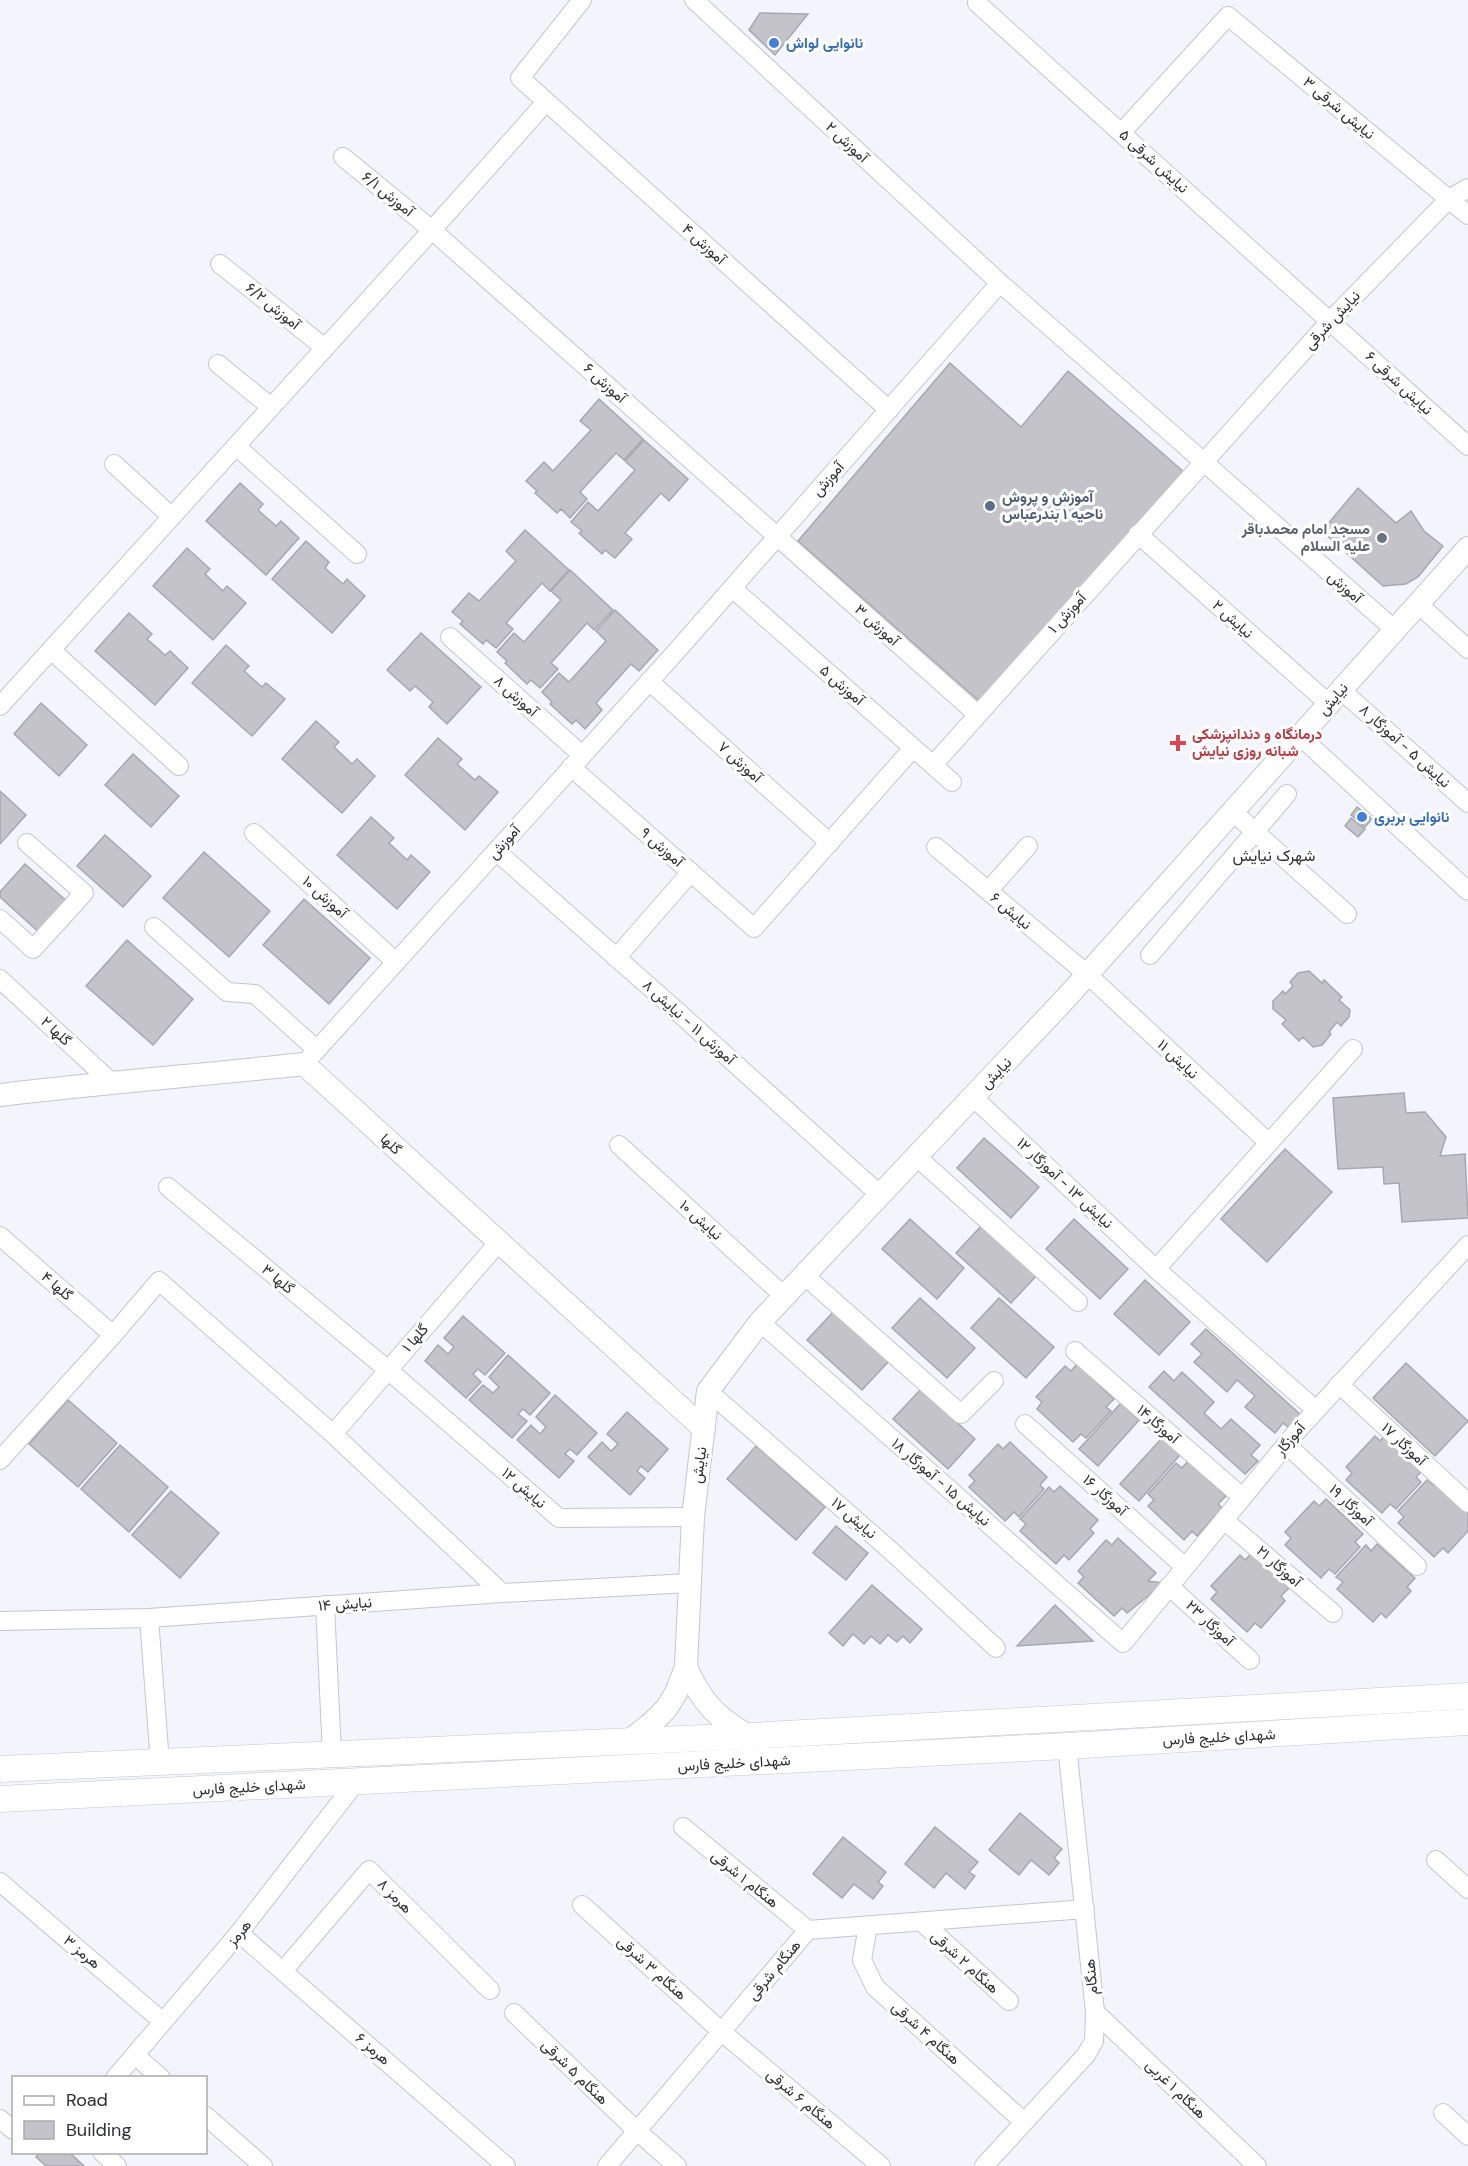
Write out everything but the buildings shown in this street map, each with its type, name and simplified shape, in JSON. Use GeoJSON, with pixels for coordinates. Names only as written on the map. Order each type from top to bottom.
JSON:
{"type":"FeatureCollection","features":[{"type":"Feature","properties":{"kind":"main road","name":"شهدای خلیج فارس"},"geometry":{"type":"LineString","coordinates":[[0,1769],[749,1736],[1468,1696]]}},
{"type":"Feature","properties":{"kind":"main road"},"geometry":{"type":"LineString","coordinates":[[1359,1729],[1352,1716],[1355,1706],[1360,1702]]}},
{"type":"Feature","properties":{"kind":"main road"},"geometry":{"type":"LineString","coordinates":[[1310,1705],[1315,1708],[1320,1718],[1314,1732]]}},
{"type":"Feature","properties":{"kind":"main road","name":"شهدای خلیج فارس"},"geometry":{"type":"LineString","coordinates":[[0,1799],[1067,1746],[1468,1722]]}},
{"type":"Feature","properties":{"kind":"street","name":"آموزش ۴"},"geometry":{"type":"LineString","coordinates":[[582,0],[520,78],[889,410]]}},
{"type":"Feature","properties":{"kind":"street","name":"آموزش ۲"},"geometry":{"type":"LineString","coordinates":[[694,0],[1000,283]]}},
{"type":"Feature","properties":{"kind":"street","name":"نیایش شرقی ۵"},"geometry":{"type":"LineString","coordinates":[[977,3],[1331,320]]}},
{"type":"Feature","properties":{"kind":"street","name":"نیایش شرقی ۳"},"geometry":{"type":"LineString","coordinates":[[1122,132],[1228,16],[1468,215]]}},
{"type":"Feature","properties":{"kind":"street"},"geometry":{"type":"LineString","coordinates":[[0,706],[546,102]]}},
{"type":"Feature","properties":{"kind":"street","name":"آموزش ۶/۱"},"geometry":{"type":"LineString","coordinates":[[343,157],[432,230]]}},
{"type":"Feature","properties":{"kind":"street","name":"نیایش شرقی"},"geometry":{"type":"LineString","coordinates":[[1203,461],[1331,320],[1449,199],[1468,188]]}},
{"type":"Feature","properties":{"kind":"street","name":"آموزش ۶"},"geometry":{"type":"LineString","coordinates":[[432,230],[778,536]]}},
{"type":"Feature","properties":{"kind":"street","name":"آموزش ۶/۲"},"geometry":{"type":"LineString","coordinates":[[220,264],[325,348]]}},
{"type":"Feature","properties":{"kind":"street","name":"آموزش"},"geometry":{"type":"LineString","coordinates":[[310,1057],[732,588],[1000,283],[1395,630]]}},
{"type":"Feature","properties":{"kind":"street","name":"نیایش شرقی ۶"},"geometry":{"type":"LineString","coordinates":[[1331,320],[1468,446]]}},
{"type":"Feature","properties":{"kind":"street"},"geometry":{"type":"LineString","coordinates":[[219,364],[272,407]]}},
{"type":"Feature","properties":{"kind":"street"},"geometry":{"type":"LineString","coordinates":[[237,446],[357,555]]}},
{"type":"Feature","properties":{"kind":"street","name":"آموزش ۱"},"geometry":{"type":"LineString","coordinates":[[933,765],[1203,461]]}},
{"type":"Feature","properties":{"kind":"street"},"geometry":{"type":"LineString","coordinates":[[114,464],[172,517]]}},
{"type":"Feature","properties":{"kind":"street","name":"نیایش ۲"},"geometry":{"type":"LineString","coordinates":[[1138,534],[1335,697]]}},
{"type":"Feature","properties":{"kind":"street","name":"آموزش ۳"},"geometry":{"type":"LineString","coordinates":[[778,536],[977,714]]}},
{"type":"Feature","properties":{"kind":"street","name":"نیایش"},"geometry":{"type":"LineString","coordinates":[[629,1741],[666,1709],[676,1693],[686,1667],[693,1517],[708,1391],[760,1322],[1088,975],[1468,548]]}},
{"type":"Feature","properties":{"kind":"street","name":"آموزش ۵"},"geometry":{"type":"LineString","coordinates":[[732,588],[952,782]]}},
{"type":"Feature","properties":{"kind":"street"},"geometry":{"type":"LineString","coordinates":[[1418,604],[1468,649]]}},
{"type":"Feature","properties":{"kind":"street","name":"آموزش ۸"},"geometry":{"type":"LineString","coordinates":[[450,637],[577,761]]}},
{"type":"Feature","properties":{"kind":"street"},"geometry":{"type":"LineString","coordinates":[[51,650],[179,766]]}},
{"type":"Feature","properties":{"kind":"street","name":"آموزش ۷"},"geometry":{"type":"LineString","coordinates":[[649,681],[830,843]]}},
{"type":"Feature","properties":{"kind":"street","name":"نیایش ۵ - آموزگار ۸"},"geometry":{"type":"LineString","coordinates":[[1335,697],[1468,803]]}},
{"type":"Feature","properties":{"kind":"street"},"geometry":{"type":"LineString","coordinates":[[1300,736],[1468,891]]}},
{"type":"Feature","properties":{"kind":"street"},"geometry":{"type":"LineString","coordinates":[[830,843],[913,748]]}},
{"type":"Feature","properties":{"kind":"street","name":"آموزش ۹"},"geometry":{"type":"LineString","coordinates":[[577,761],[691,872],[754,928],[830,843]]}},
{"type":"Feature","properties":{"kind":"street"},"geometry":{"type":"LineString","coordinates":[[1150,955],[1287,794]]}},
{"type":"Feature","properties":{"kind":"street"},"geometry":{"type":"LineString","coordinates":[[1233,812],[1347,914]]}},
{"type":"Feature","properties":{"kind":"street","name":"آموزش ۱۰"},"geometry":{"type":"LineString","coordinates":[[254,833],[396,962]]}},
{"type":"Feature","properties":{"kind":"street"},"geometry":{"type":"LineString","coordinates":[[0,919],[33,949],[84,893],[27,843]]}},
{"type":"Feature","properties":{"kind":"street"},"geometry":{"type":"LineString","coordinates":[[988,891],[1028,846]]}},
{"type":"Feature","properties":{"kind":"street","name":"نیایش ۶"},"geometry":{"type":"LineString","coordinates":[[936,847],[1088,975]]}},
{"type":"Feature","properties":{"kind":"street","name":"آموزش ۱۱ - نیایش ۸"},"geometry":{"type":"LineString","coordinates":[[496,851],[880,1195]]}},
{"type":"Feature","properties":{"kind":"street"},"geometry":{"type":"LineString","coordinates":[[616,958],[691,872]]}},
{"type":"Feature","properties":{"kind":"street"},"geometry":{"type":"LineString","coordinates":[[154,927],[227,992],[255,994],[310,1057]]}},
{"type":"Feature","properties":{"kind":"street","name":"نیایش ۱۱"},"geometry":{"type":"LineString","coordinates":[[1088,975],[1269,1143]]}},
{"type":"Feature","properties":{"kind":"street","name":"گلها ۲"},"geometry":{"type":"LineString","coordinates":[[0,979],[111,1082]]}},
{"type":"Feature","properties":{"kind":"street"},"geometry":{"type":"LineString","coordinates":[[1156,1269],[1353,1049]]}},
{"type":"Feature","properties":{"kind":"street"},"geometry":{"type":"LineString","coordinates":[[0,1095],[147,1080],[310,1057]]}},
{"type":"Feature","properties":{"kind":"street","name":"گلها"},"geometry":{"type":"LineString","coordinates":[[310,1057],[498,1243],[704,1430]]}},
{"type":"Feature","properties":{"kind":"street","name":"نیایش ۱۳ - آموزگار ۱۲"},"geometry":{"type":"LineString","coordinates":[[973,1097],[1156,1269],[1316,1410]]}},
{"type":"Feature","properties":{"kind":"street","name":"نیایش ۱۰"},"geometry":{"type":"LineString","coordinates":[[619,1145],[784,1296]]}},
{"type":"Feature","properties":{"kind":"street"},"geometry":{"type":"LineString","coordinates":[[917,1156],[1078,1302]]}},
{"type":"Feature","properties":{"kind":"street","name":"گلها ۳"},"geometry":{"type":"LineString","coordinates":[[168,1188],[388,1370]]}},
{"type":"Feature","properties":{"kind":"street","name":"گلها ۴"},"geometry":{"type":"LineString","coordinates":[[0,1236],[113,1335]]}},
{"type":"Feature","properties":{"kind":"street","name":"گلها ۱"},"geometry":{"type":"LineString","coordinates":[[333,1434],[498,1243]]}},
{"type":"Feature","properties":{"kind":"street","name":"آموزگار"},"geometry":{"type":"LineString","coordinates":[[1123,1643],[1286,1444],[1468,1245]]}},
{"type":"Feature","properties":{"kind":"street"},"geometry":{"type":"LineString","coordinates":[[804,1275],[962,1414],[994,1381]]}},
{"type":"Feature","properties":{"kind":"street"},"geometry":{"type":"LineString","coordinates":[[2,1452],[113,1335],[159,1281],[333,1434],[502,1593]]}},
{"type":"Feature","properties":{"kind":"street","name":"نیایش ۱۵ - آموزگار ۱۸"},"geometry":{"type":"LineString","coordinates":[[760,1322],[1123,1643]]}},
{"type":"Feature","properties":{"kind":"street","name":"آموزگار۱۴"},"geometry":{"type":"LineString","coordinates":[[1075,1351],[1242,1497]]}},
{"type":"Feature","properties":{"kind":"street","name":"نیایش ۱۲"},"geometry":{"type":"LineString","coordinates":[[388,1370],[559,1518],[693,1517]]}},
{"type":"Feature","properties":{"kind":"street","name":"آموزگار ۱۷"},"geometry":{"type":"LineString","coordinates":[[1339,1384],[1468,1503]]}},
{"type":"Feature","properties":{"kind":"street","name":"نیایش ۱۷"},"geometry":{"type":"LineString","coordinates":[[708,1391],[890,1550],[996,1648]]}},
{"type":"Feature","properties":{"kind":"street","name":"آموزگار ۱۶"},"geometry":{"type":"LineString","coordinates":[[1025,1424],[1185,1567]]}},
{"type":"Feature","properties":{"kind":"street","name":"آموزگار ۱۹"},"geometry":{"type":"LineString","coordinates":[[1286,1444],[1417,1566]]}},
{"type":"Feature","properties":{"kind":"street","name":"آموزگار ۲۱"},"geometry":{"type":"LineString","coordinates":[[1224,1520],[1333,1612]]}},
{"type":"Feature","properties":{"kind":"street","name":"نیایش ۱۴"},"geometry":{"type":"LineString","coordinates":[[0,1622],[149,1618],[502,1593],[690,1583]]}},
{"type":"Feature","properties":{"kind":"street","name":"آموزگار ۲۳"},"geometry":{"type":"LineString","coordinates":[[1169,1586],[1250,1660]]}},
{"type":"Feature","properties":{"kind":"street"},"geometry":{"type":"LineString","coordinates":[[325,1605],[332,1755]]}},
{"type":"Feature","properties":{"kind":"street"},"geometry":{"type":"LineString","coordinates":[[149,1618],[160,1763]]}},
{"type":"Feature","properties":{"kind":"street","name":"نیایش"},"geometry":{"type":"LineString","coordinates":[[686,1667],[706,1704],[718,1717],[749,1736]]}},
{"type":"Feature","properties":{"kind":"street","name":"هنگام"},"geometry":{"type":"LineString","coordinates":[[994,2163],[1024,2122],[1086,2055],[1094,2041],[1095,2012],[1067,1746]]}},
{"type":"Feature","properties":{"kind":"street","name":"هرمز"},"geometry":{"type":"LineString","coordinates":[[117,2076],[239,1934],[356,1782]]}},
{"type":"Feature","properties":{"kind":"street","name":"هنگام ۱ شرقی"},"geometry":{"type":"LineString","coordinates":[[682,1827],[808,1930]]}},
{"type":"Feature","properties":{"kind":"street"},"geometry":{"type":"LineString","coordinates":[[1436,1860],[1468,1889]]}},
{"type":"Feature","properties":{"kind":"street","name":"هرمز ۸"},"geometry":{"type":"LineString","coordinates":[[283,1971],[369,1870],[490,1990]]}},
{"type":"Feature","properties":{"kind":"street","name":"هرمز ۳"},"geometry":{"type":"LineString","coordinates":[[0,1882],[163,2022]]}},
{"type":"Feature","properties":{"kind":"street","name":"هنگام ۳ شرقی"},"geometry":{"type":"LineString","coordinates":[[582,1905],[722,2032]]}},
{"type":"Feature","properties":{"kind":"street","name":"هنگام شرقی"},"geometry":{"type":"LineString","coordinates":[[607,2166],[808,1930],[1085,1909]]}},
{"type":"Feature","properties":{"kind":"street","name":"هنگام ۲ شرقی"},"geometry":{"type":"LineString","coordinates":[[922,1922],[1009,2001]]}},
{"type":"Feature","properties":{"kind":"street","name":"هنگام ۴ شرقی"},"geometry":{"type":"LineString","coordinates":[[868,1926],[862,1960],[875,1987],[1024,2122]]}},
{"type":"Feature","properties":{"kind":"street","name":"هرمز ۶"},"geometry":{"type":"LineString","coordinates":[[239,1934],[506,2166]]}},
{"type":"Feature","properties":{"kind":"street","name":"هنگام ۱ غربی"},"geometry":{"type":"LineString","coordinates":[[1095,2012],[1257,2166]]}},
{"type":"Feature","properties":{"kind":"street","name":"هنگام ۵ شرقی"},"geometry":{"type":"LineString","coordinates":[[514,2013],[637,2132],[677,2166]]}},
{"type":"Feature","properties":{"kind":"street","name":"هنگام ۶ شرقی"},"geometry":{"type":"LineString","coordinates":[[722,2032],[881,2166]]}},
{"type":"Feature","properties":{"kind":"street"},"geometry":{"type":"LineString","coordinates":[[135,2055],[159,2076]]}},
{"type":"Feature","properties":{"kind":"street"},"geometry":{"type":"LineString","coordinates":[[1443,2113],[1468,2136]]}},
{"type":"Feature","properties":{"kind":"street"},"geometry":{"type":"LineString","coordinates":[[207,2117],[264,2166]]}},
{"type":"Feature","properties":{"kind":"street"},"geometry":{"type":"LineString","coordinates":[[104,2154],[117,2166]]}},
{"type":"Feature","properties":{"kind":"place","name":"نانوایی لواش"},"geometry":{"type":"Point","coordinates":[774,43]}},
{"type":"Feature","properties":{"kind":"place","name":"آموزش و پروش ناحیه ۱ بندرعباس"},"geometry":{"type":"Point","coordinates":[990,506]}},
{"type":"Feature","properties":{"kind":"place","name":"مسجد امام محمدباقر علیه السلام"},"geometry":{"type":"Point","coordinates":[1382,538]}},
{"type":"Feature","properties":{"kind":"place","name":"درمانگاه و دندانپزشکی شبانه روزی نیایش"},"geometry":{"type":"Point","coordinates":[1178,743]}},
{"type":"Feature","properties":{"kind":"place","name":"نانوایی بربری"},"geometry":{"type":"Point","coordinates":[1362,817]}},
{"type":"Feature","properties":{"kind":"district","name":"شهرک نیایش"},"geometry":{"type":"Point","coordinates":[1274,855]}}]}
